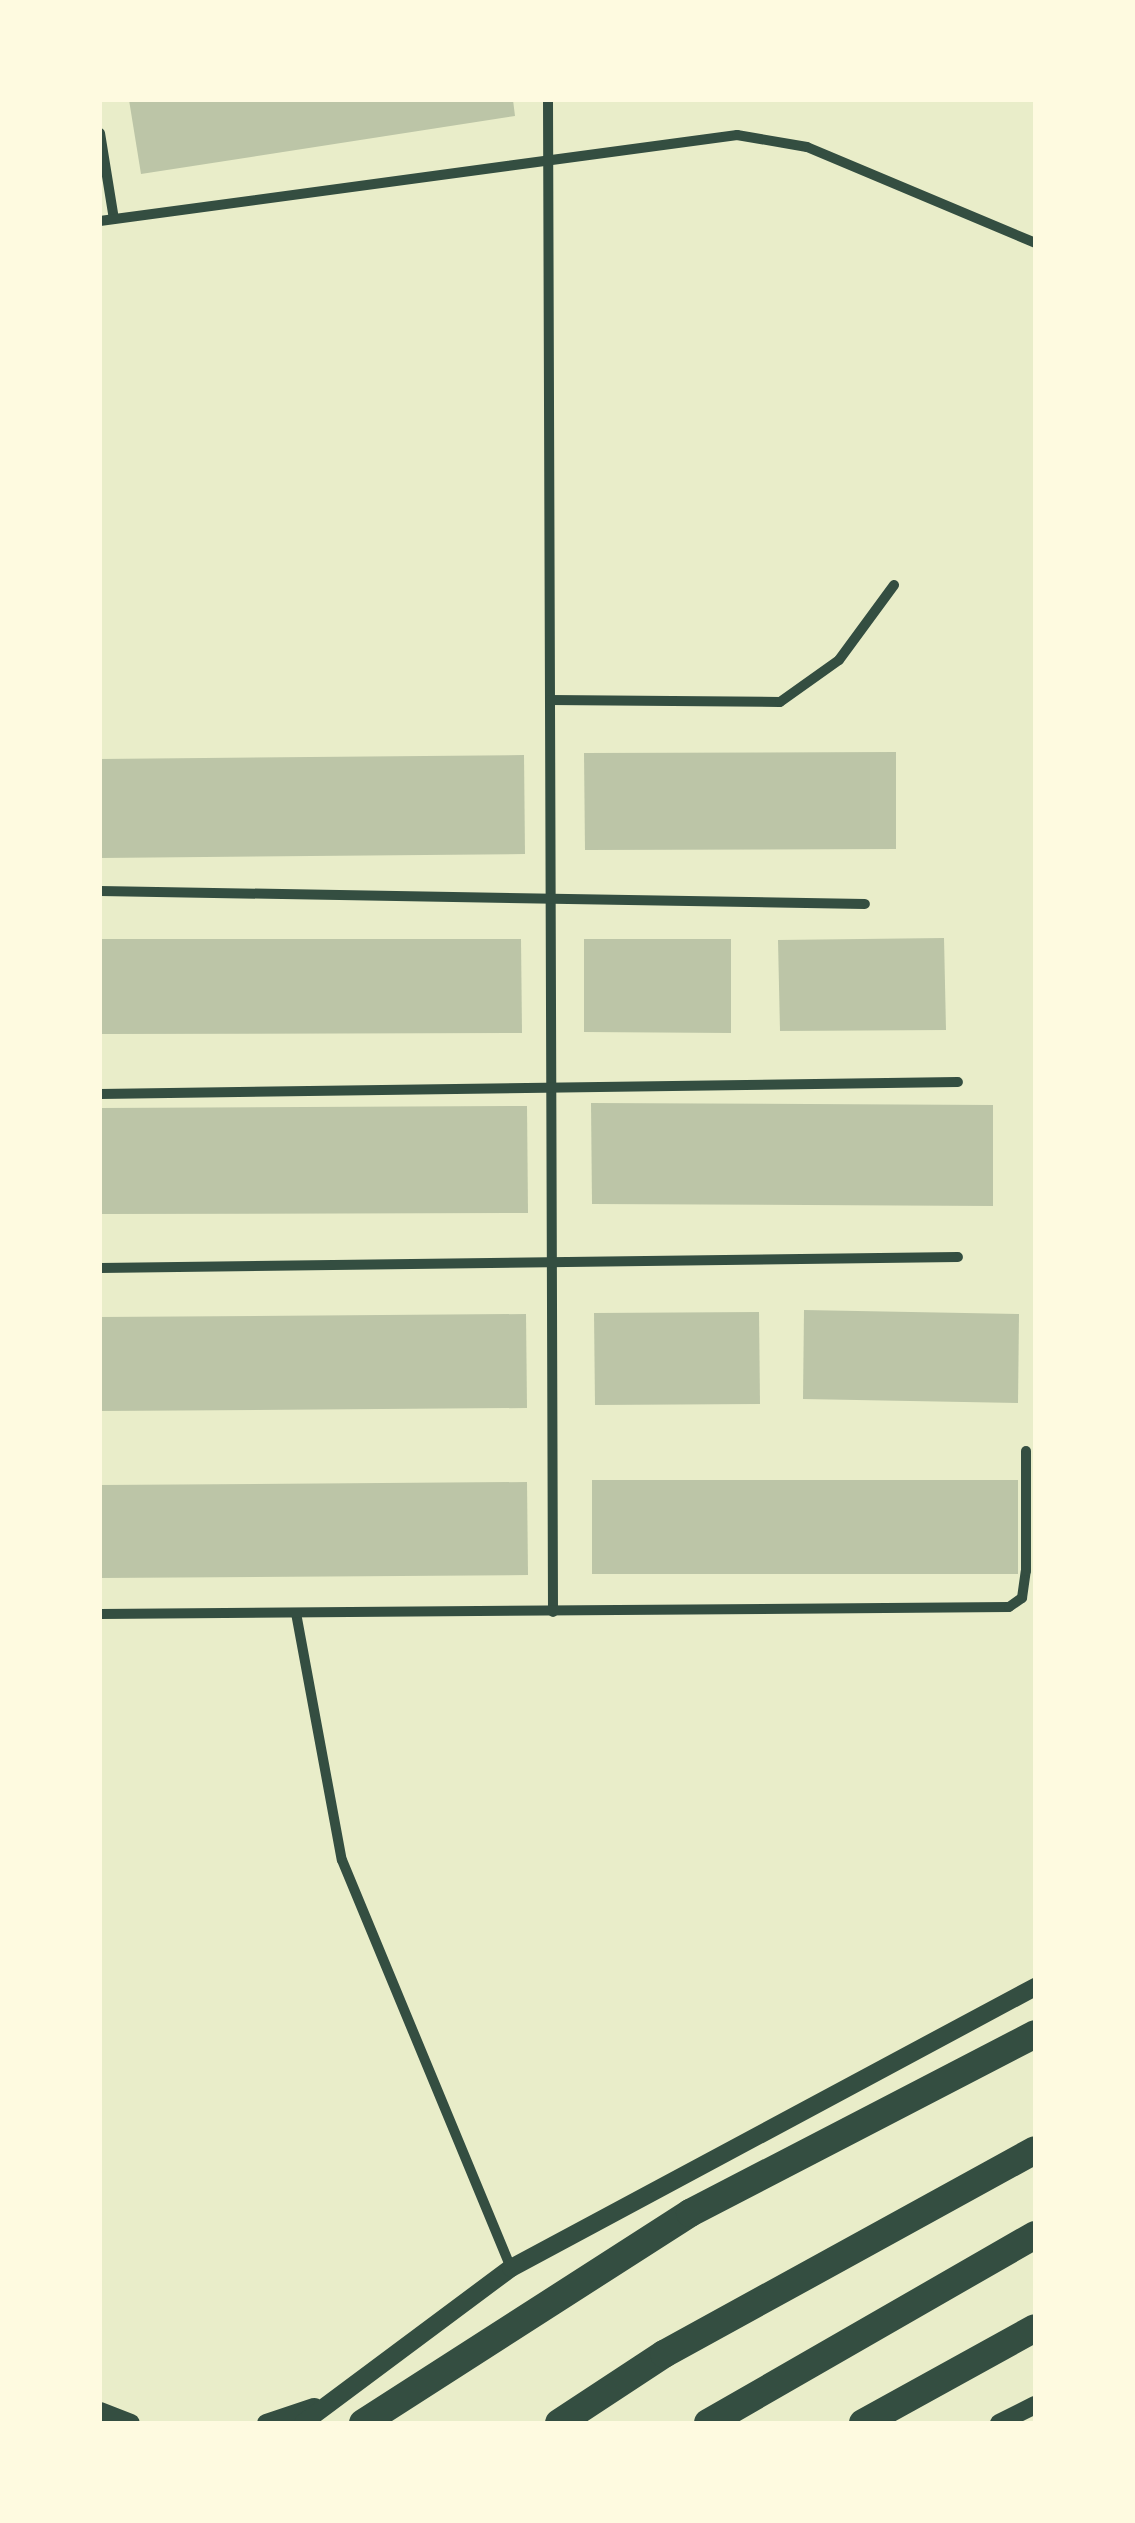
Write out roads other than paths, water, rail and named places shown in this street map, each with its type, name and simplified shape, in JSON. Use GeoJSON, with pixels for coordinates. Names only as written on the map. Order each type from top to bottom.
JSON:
{"type":"FeatureCollection","features":[{"type":"Feature","properties":{"kind":"highway"},"geometry":{"type":"LineString","coordinates":[[363,2423],[690,2212],[1035,2034]]}},
{"type":"Feature","properties":{"kind":"highway"},"geometry":{"type":"LineString","coordinates":[[559,2423],[664,2354],[1035,2150]]}},
{"type":"Feature","properties":{"kind":"highway"},"geometry":{"type":"LineString","coordinates":[[708,2423],[1035,2235]]}},
{"type":"Feature","properties":{"kind":"highway"},"geometry":{"type":"LineString","coordinates":[[863,2423],[1035,2328]]}},
{"type":"Feature","properties":{"kind":"street"},"geometry":{"type":"LineString","coordinates":[[548,100],[553,1612]]}},
{"type":"Feature","properties":{"kind":"street"},"geometry":{"type":"LineString","coordinates":[[100,133],[114,219]]}},
{"type":"Feature","properties":{"kind":"street"},"geometry":{"type":"LineString","coordinates":[[100,220],[548,161],[705,136],[772,138],[1035,243]]}},
{"type":"Feature","properties":{"kind":"street"},"geometry":{"type":"LineString","coordinates":[[550,700],[780,702],[839,660],[894,585]]}},
{"type":"Feature","properties":{"kind":"street"},"geometry":{"type":"LineString","coordinates":[[100,891],[865,904]]}},
{"type":"Feature","properties":{"kind":"street"},"geometry":{"type":"LineString","coordinates":[[100,1094],[958,1082]]}},
{"type":"Feature","properties":{"kind":"street"},"geometry":{"type":"LineString","coordinates":[[100,1268],[552,1258],[958,1257]]}},
{"type":"Feature","properties":{"kind":"street"},"geometry":{"type":"LineString","coordinates":[[100,1614],[1009,1608],[1022,1598],[1026,1570],[1026,1451]]}},
{"type":"Feature","properties":{"kind":"street"},"geometry":{"type":"LineString","coordinates":[[296,1614],[342,1860],[512,2268]]}},
{"type":"Feature","properties":{"kind":"street"},"geometry":{"type":"LineString","coordinates":[[302,2423],[512,2268],[1035,1987]]}},
{"type":"Feature","properties":{"kind":"street"},"geometry":{"type":"LineString","coordinates":[[266,2423],[329,2403]]}},
{"type":"Feature","properties":{"kind":"street"},"geometry":{"type":"LineString","coordinates":[[999,2423],[1035,2405]]}},
{"type":"Feature","properties":{"kind":"street"},"geometry":{"type":"LineString","coordinates":[[100,2411],[131,2423]]}}]}
